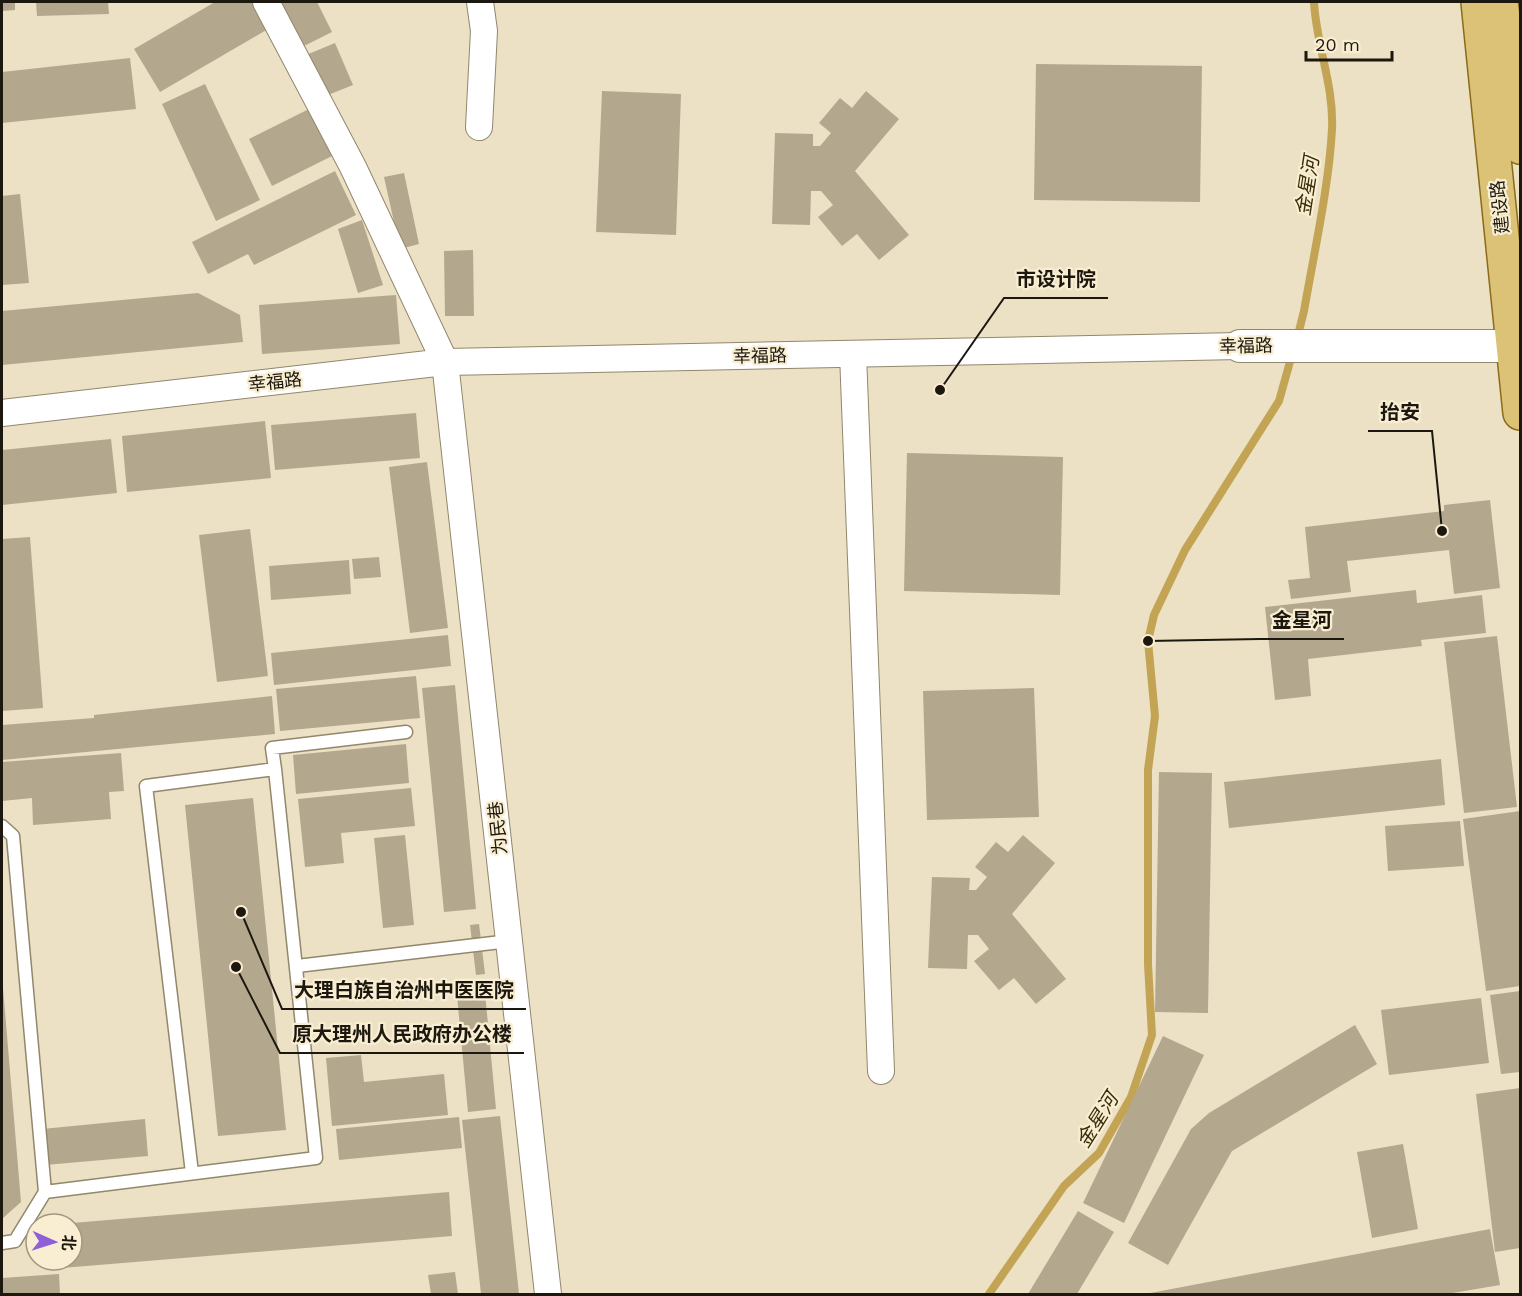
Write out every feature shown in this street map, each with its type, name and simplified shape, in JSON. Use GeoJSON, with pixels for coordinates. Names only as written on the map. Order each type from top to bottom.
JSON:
{"type":"FeatureCollection","features":[{"type":"Feature","properties":{"kind":"main road","name":"建设路"},"geometry":{"type":"LineString","coordinates":[[1478,2],[1513,140]]}},
{"type":"Feature","properties":{"kind":"main road","name":"建设路"},"geometry":{"type":"LineString","coordinates":[[1501,2],[1513,140],[1517,346],[1521,413]]}},
{"type":"Feature","properties":{"kind":"street","name":"为民巷"},"geometry":{"type":"LineString","coordinates":[[266,2],[353,167],[445,362],[548,1294]]}},
{"type":"Feature","properties":{"kind":"street"},"geometry":{"type":"LineString","coordinates":[[479,127],[484,31],[480,2]]}},
{"type":"Feature","properties":{"kind":"street","name":"幸福路"},"geometry":{"type":"LineString","coordinates":[[2,413],[445,362],[1240,346],[1517,346]]}},
{"type":"Feature","properties":{"kind":"street"},"geometry":{"type":"LineString","coordinates":[[853,354],[881,1071]]}},
{"type":"Feature","properties":{"kind":"lane"},"geometry":{"type":"LineString","coordinates":[[45,1192],[316,1158],[272,748],[406,732]]}},
{"type":"Feature","properties":{"kind":"lane"},"geometry":{"type":"LineString","coordinates":[[192,1173],[146,786],[275,769]]}},
{"type":"Feature","properties":{"kind":"lane"},"geometry":{"type":"LineString","coordinates":[[2,826],[13,836],[45,1192],[15,1241],[2,1243]]}},
{"type":"Feature","properties":{"kind":"lane"},"geometry":{"type":"LineString","coordinates":[[297,966],[510,941]]}},
{"type":"Feature","properties":{"kind":"building"},"geometry":{"type":"Polygon","coordinates":[[[2,2],[15,2],[15,10],[2,11],[2,2]]]}},
{"type":"Feature","properties":{"kind":"building"},"geometry":{"type":"Polygon","coordinates":[[[36,2],[108,2],[109,14],[37,16],[36,2]]]}},
{"type":"Feature","properties":{"kind":"building"},"geometry":{"type":"Polygon","coordinates":[[[215,2],[252,2],[268,29],[160,92],[134,49],[215,2]]]}},
{"type":"Feature","properties":{"kind":"building"},"geometry":{"type":"Polygon","coordinates":[[[277,2],[317,2],[332,32],[300,48],[277,2]]]}},
{"type":"Feature","properties":{"kind":"building"},"geometry":{"type":"Polygon","coordinates":[[[335,43],[353,85],[323,97],[306,55],[335,43]]]}},
{"type":"Feature","properties":{"kind":"building"},"geometry":{"type":"Polygon","coordinates":[[[130,58],[136,109],[2,123],[2,72],[130,58]]]}},
{"type":"Feature","properties":{"kind":"building"},"geometry":{"type":"Polygon","coordinates":[[[1036,64],[1202,66],[1200,202],[1034,200],[1036,64]]]}},
{"type":"Feature","properties":{"kind":"building"},"geometry":{"type":"Polygon","coordinates":[[[205,84],[260,200],[216,221],[162,104],[205,84]]]}},
{"type":"Feature","properties":{"kind":"building"},"geometry":{"type":"Polygon","coordinates":[[[602,91],[681,94],[676,235],[596,232],[602,91]]]}},
{"type":"Feature","properties":{"kind":"building"},"geometry":{"type":"Polygon","coordinates":[[[866,91],[899,119],[855,171],[909,235],[879,260],[857,234],[842,246],[818,217],[833,205],[821,191],[811,191],[810,225],[772,224],[775,133],[813,134],[813,146],[820,146],[831,133],[819,123],[840,98],[852,108],[866,91]]]}},
{"type":"Feature","properties":{"kind":"building"},"geometry":{"type":"Polygon","coordinates":[[[309,109],[332,156],[272,186],[249,139],[309,109]]]}},
{"type":"Feature","properties":{"kind":"building"},"geometry":{"type":"Polygon","coordinates":[[[335,171],[356,215],[254,265],[248,254],[208,274],[192,242],[335,171]]]}},
{"type":"Feature","properties":{"kind":"building"},"geometry":{"type":"Polygon","coordinates":[[[404,173],[419,244],[400,249],[384,177],[404,173]]]}},
{"type":"Feature","properties":{"kind":"building"},"geometry":{"type":"Polygon","coordinates":[[[20,194],[29,283],[2,285],[2,196],[20,194]]]}},
{"type":"Feature","properties":{"kind":"building"},"geometry":{"type":"Polygon","coordinates":[[[362,220],[383,285],[358,293],[338,229],[362,220]]]}},
{"type":"Feature","properties":{"kind":"building"},"geometry":{"type":"Polygon","coordinates":[[[473,250],[474,316],[445,316],[444,251],[473,250]]]}},
{"type":"Feature","properties":{"kind":"building"},"geometry":{"type":"Polygon","coordinates":[[[198,293],[240,315],[243,342],[2,365],[2,311],[198,293]]]}},
{"type":"Feature","properties":{"kind":"building"},"geometry":{"type":"Polygon","coordinates":[[[396,295],[400,344],[262,354],[259,305],[396,295]]]}},
{"type":"Feature","properties":{"kind":"building"},"geometry":{"type":"Polygon","coordinates":[[[416,413],[420,458],[275,470],[271,425],[416,413]]]}},
{"type":"Feature","properties":{"kind":"building"},"geometry":{"type":"Polygon","coordinates":[[[265,421],[271,478],[127,492],[122,436],[265,421]]]}},
{"type":"Feature","properties":{"kind":"building"},"geometry":{"type":"Polygon","coordinates":[[[111,439],[117,493],[2,505],[2,450],[111,439]]]}},
{"type":"Feature","properties":{"kind":"building"},"geometry":{"type":"Polygon","coordinates":[[[907,453],[1063,457],[1060,595],[904,591],[907,453]]]}},
{"type":"Feature","properties":{"kind":"building"},"geometry":{"type":"Polygon","coordinates":[[[427,462],[448,628],[410,633],[389,467],[427,462]]]}},
{"type":"Feature","properties":{"kind":"building"},"geometry":{"type":"Polygon","coordinates":[[[1490,500],[1500,588],[1454,594],[1449,550],[1347,561],[1351,592],[1291,599],[1288,580],[1310,578],[1305,527],[1444,511],[1444,505],[1490,500]]]}},
{"type":"Feature","properties":{"kind":"building"},"geometry":{"type":"Polygon","coordinates":[[[250,529],[268,676],[217,682],[199,535],[250,529]]]}},
{"type":"Feature","properties":{"kind":"building"},"geometry":{"type":"Polygon","coordinates":[[[30,537],[43,708],[2,711],[2,539],[30,537]]]}},
{"type":"Feature","properties":{"kind":"building"},"geometry":{"type":"Polygon","coordinates":[[[379,557],[381,577],[354,579],[352,559],[379,557]]]}},
{"type":"Feature","properties":{"kind":"building"},"geometry":{"type":"Polygon","coordinates":[[[349,560],[351,594],[271,600],[269,566],[349,560]]]}},
{"type":"Feature","properties":{"kind":"building"},"geometry":{"type":"Polygon","coordinates":[[[1416,590],[1417,603],[1482,595],[1486,633],[1421,640],[1422,646],[1308,659],[1311,696],[1275,700],[1265,607],[1416,590]]]}},
{"type":"Feature","properties":{"kind":"building"},"geometry":{"type":"Polygon","coordinates":[[[448,635],[451,666],[274,685],[271,653],[448,635]]]}},
{"type":"Feature","properties":{"kind":"building"},"geometry":{"type":"Polygon","coordinates":[[[1497,636],[1517,807],[1464,813],[1444,642],[1497,636]]]}},
{"type":"Feature","properties":{"kind":"building"},"geometry":{"type":"Polygon","coordinates":[[[416,676],[420,718],[280,731],[276,689],[416,676]]]}},
{"type":"Feature","properties":{"kind":"building"},"geometry":{"type":"Polygon","coordinates":[[[455,685],[476,909],[444,912],[422,688],[455,685]]]}},
{"type":"Feature","properties":{"kind":"building"},"geometry":{"type":"Polygon","coordinates":[[[1034,688],[1039,817],[927,820],[923,691],[1034,688]]]}},
{"type":"Feature","properties":{"kind":"building"},"geometry":{"type":"Polygon","coordinates":[[[272,696],[275,734],[2,760],[2,725],[94,718],[94,715],[272,696]]]}},
{"type":"Feature","properties":{"kind":"building"},"geometry":{"type":"Polygon","coordinates":[[[406,744],[409,783],[296,794],[293,755],[406,744]]]}},
{"type":"Feature","properties":{"kind":"building"},"geometry":{"type":"Polygon","coordinates":[[[121,753],[124,791],[109,792],[111,819],[33,825],[32,798],[2,801],[2,762],[121,753]]]}},
{"type":"Feature","properties":{"kind":"building"},"geometry":{"type":"Polygon","coordinates":[[[1441,759],[1445,805],[1229,828],[1224,782],[1441,759]]]}},
{"type":"Feature","properties":{"kind":"building"},"geometry":{"type":"Polygon","coordinates":[[[1159,772],[1212,773],[1208,1013],[1155,1012],[1159,772]]]}},
{"type":"Feature","properties":{"kind":"building"},"geometry":{"type":"Polygon","coordinates":[[[411,788],[415,826],[341,833],[344,863],[305,867],[298,799],[411,788]]]}},
{"type":"Feature","properties":{"kind":"building"},"geometry":{"type":"Polygon","coordinates":[[[253,798],[286,1130],[218,1136],[185,805],[253,798]]]}},
{"type":"Feature","properties":{"kind":"building"},"geometry":{"type":"Polygon","coordinates":[[[1520,811],[1520,986],[1486,991],[1463,819],[1520,811]]]}},
{"type":"Feature","properties":{"kind":"building"},"geometry":{"type":"Polygon","coordinates":[[[1460,821],[1464,866],[1388,871],[1385,826],[1460,821]]]}},
{"type":"Feature","properties":{"kind":"building"},"geometry":{"type":"Polygon","coordinates":[[[405,835],[414,925],[383,928],[374,838],[405,835]]]}},
{"type":"Feature","properties":{"kind":"building"},"geometry":{"type":"Polygon","coordinates":[[[1023,835],[1055,863],[1012,914],[1066,979],[1036,1004],[1014,978],[999,990],[974,961],[989,949],[978,935],[968,935],[967,969],[928,968],[932,877],[970,878],[969,890],[976,890],[987,877],[975,867],[996,842],[1008,852],[1023,835]]]}},
{"type":"Feature","properties":{"kind":"building"},"geometry":{"type":"Polygon","coordinates":[[[479,924],[485,974],[476,975],[470,925],[479,924]]]}},
{"type":"Feature","properties":{"kind":"building"},"geometry":{"type":"Polygon","coordinates":[[[2,976],[21,1202],[2,1219],[2,976]]]}},
{"type":"Feature","properties":{"kind":"building"},"geometry":{"type":"Polygon","coordinates":[[[484,982],[496,1109],[468,1112],[456,985],[484,982]]]}},
{"type":"Feature","properties":{"kind":"building"},"geometry":{"type":"Polygon","coordinates":[[[1520,991],[1520,1072],[1501,1074],[1490,995],[1520,991]]]}},
{"type":"Feature","properties":{"kind":"building"},"geometry":{"type":"Polygon","coordinates":[[[1481,998],[1489,1063],[1389,1075],[1381,1010],[1481,998]]]}},
{"type":"Feature","properties":{"kind":"building"},"geometry":{"type":"Polygon","coordinates":[[[1355,1025],[1377,1064],[1232,1151],[1168,1265],[1128,1243],[1191,1129],[1209,1113],[1355,1025]]]}},
{"type":"Feature","properties":{"kind":"building"},"geometry":{"type":"Polygon","coordinates":[[[1163,1036],[1204,1055],[1124,1223],[1083,1203],[1163,1036]]]}},
{"type":"Feature","properties":{"kind":"building"},"geometry":{"type":"Polygon","coordinates":[[[361,1055],[364,1082],[444,1074],[448,1115],[332,1126],[326,1058],[361,1055]]]}},
{"type":"Feature","properties":{"kind":"building"},"geometry":{"type":"Polygon","coordinates":[[[1520,1088],[1520,1248],[1495,1252],[1476,1094],[1520,1088]]]}},
{"type":"Feature","properties":{"kind":"building"},"geometry":{"type":"Polygon","coordinates":[[[500,1116],[519,1294],[481,1294],[462,1120],[500,1116]]]}},
{"type":"Feature","properties":{"kind":"building"},"geometry":{"type":"Polygon","coordinates":[[[459,1117],[462,1148],[339,1160],[336,1129],[459,1117]]]}},
{"type":"Feature","properties":{"kind":"building"},"geometry":{"type":"Polygon","coordinates":[[[145,1119],[148,1156],[45,1165],[42,1129],[145,1119]]]}},
{"type":"Feature","properties":{"kind":"building"},"geometry":{"type":"Polygon","coordinates":[[[1403,1144],[1418,1229],[1372,1238],[1357,1152],[1403,1144]]]}},
{"type":"Feature","properties":{"kind":"building"},"geometry":{"type":"Polygon","coordinates":[[[449,1192],[452,1236],[84,1266],[84,1222],[449,1192]]]}},
{"type":"Feature","properties":{"kind":"building"},"geometry":{"type":"Polygon","coordinates":[[[1078,1211],[1114,1232],[1077,1294],[1028,1294],[1078,1211]]]}},
{"type":"Feature","properties":{"kind":"building"},"geometry":{"type":"Polygon","coordinates":[[[1490,1229],[1500,1285],[1447,1294],[1145,1294],[1490,1229]]]}},
{"type":"Feature","properties":{"kind":"building"},"geometry":{"type":"Polygon","coordinates":[[[455,1272],[458,1294],[431,1294],[428,1275],[455,1272]]]}},
{"type":"Feature","properties":{"kind":"building"},"geometry":{"type":"Polygon","coordinates":[[[59,1274],[60,1294],[2,1294],[2,1278],[59,1274]]]}},
{"type":"Feature","properties":{"kind":"waterway","name":"金星河"},"geometry":{"type":"LineString","coordinates":[[1297,339],[1321,220],[1332,129],[1328,81],[1315,18],[1314,2]]}},
{"type":"Feature","properties":{"kind":"waterway","name":"金星河"},"geometry":{"type":"LineString","coordinates":[[989,1294],[1064,1186],[1099,1153],[1131,1097],[1152,1035],[1148,964],[1148,770],[1155,716],[1148,641],[1154,615],[1185,550],[1279,401],[1293,351]]}},
{"type":"Feature","properties":{"kind":"place","name":"市设计院"},"geometry":{"type":"Point","coordinates":[940,390]}},
{"type":"Feature","properties":{"kind":"place","name":"抬安"},"geometry":{"type":"Point","coordinates":[1442,531]}},
{"type":"Feature","properties":{"kind":"place","name":"金星河"},"geometry":{"type":"Point","coordinates":[1148,641]}},
{"type":"Feature","properties":{"kind":"place","name":"大理白族自治州中医医院"},"geometry":{"type":"Point","coordinates":[241,912]}},
{"type":"Feature","properties":{"kind":"place","name":"原大理州人民政府办公楼"},"geometry":{"type":"Point","coordinates":[236,967]}}]}
